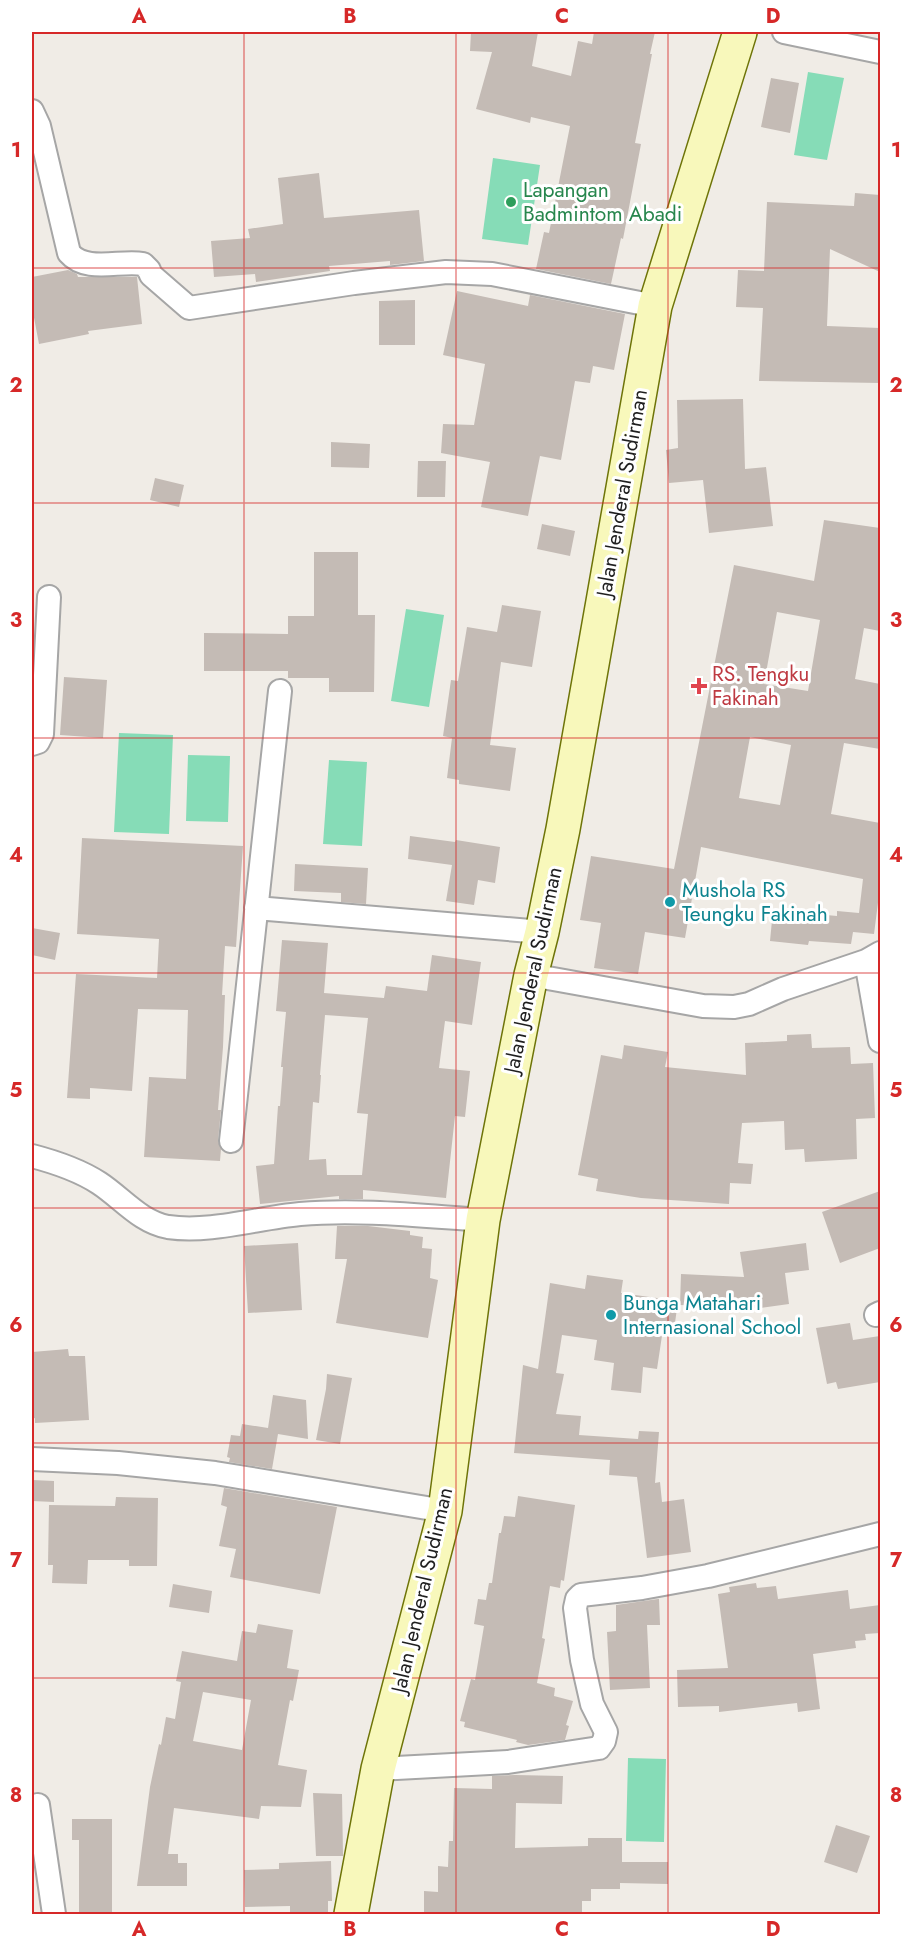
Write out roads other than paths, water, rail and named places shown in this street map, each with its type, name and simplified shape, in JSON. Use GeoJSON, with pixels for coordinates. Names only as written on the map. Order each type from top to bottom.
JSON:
{"type":"FeatureCollection","features":[{"type":"Feature","properties":{"kind":"street","name":"Jalan Jenderal Sudirman"},"geometry":{"type":"LineString","coordinates":[[351,1914],[378,1769],[445,1511],[483,1220],[531,975],[565,817],[655,306],[740,32]]}},
{"type":"Feature","properties":{"kind":"street"},"geometry":{"type":"LineString","coordinates":[[784,32],[880,52]]}},
{"type":"Feature","properties":{"kind":"street"},"geometry":{"type":"LineString","coordinates":[[32,111],[39,126],[69,253],[75,260],[88,263],[143,264],[151,275],[189,308],[354,283],[446,272],[492,274],[655,306]]}},
{"type":"Feature","properties":{"kind":"street"},"geometry":{"type":"LineString","coordinates":[[32,744],[38,742],[42,734],[49,597]]}},
{"type":"Feature","properties":{"kind":"street"},"geometry":{"type":"LineString","coordinates":[[231,1142],[280,691]]}},
{"type":"Feature","properties":{"kind":"street"},"geometry":{"type":"LineString","coordinates":[[256,908],[542,932]]}},
{"type":"Feature","properties":{"kind":"street"},"geometry":{"type":"LineString","coordinates":[[531,975],[720,1008],[748,1004],[873,957],[880,1041]]}},
{"type":"Feature","properties":{"kind":"street"},"geometry":{"type":"LineString","coordinates":[[32,1156],[81,1173],[100,1183],[145,1218],[168,1227],[195,1229],[301,1214],[369,1213],[483,1220]]}},
{"type":"Feature","properties":{"kind":"street"},"geometry":{"type":"LineString","coordinates":[[32,1459],[118,1463],[215,1473],[445,1511]]}},
{"type":"Feature","properties":{"kind":"street"},"geometry":{"type":"LineString","coordinates":[[378,1769],[508,1762],[599,1748],[606,1732],[592,1704],[582,1660],[575,1608],[577,1599],[581,1595],[642,1588],[708,1576],[880,1534]]}},
{"type":"Feature","properties":{"kind":"street"},"geometry":{"type":"LineString","coordinates":[[38,1805],[54,1914]]}},
{"type":"Feature","properties":{"kind":"place","name":"Lapangan Badmintom Abadi"},"geometry":{"type":"Point","coordinates":[511,202]}},
{"type":"Feature","properties":{"kind":"place","name":"RS. Tengku Fakinah"},"geometry":{"type":"Point","coordinates":[699,686]}},
{"type":"Feature","properties":{"kind":"place","name":"Mushola RS Teungku Fakinah"},"geometry":{"type":"Point","coordinates":[670,902]}},
{"type":"Feature","properties":{"kind":"place","name":"Bunga Matahari Internasional School"},"geometry":{"type":"Point","coordinates":[611,1315]}}]}
